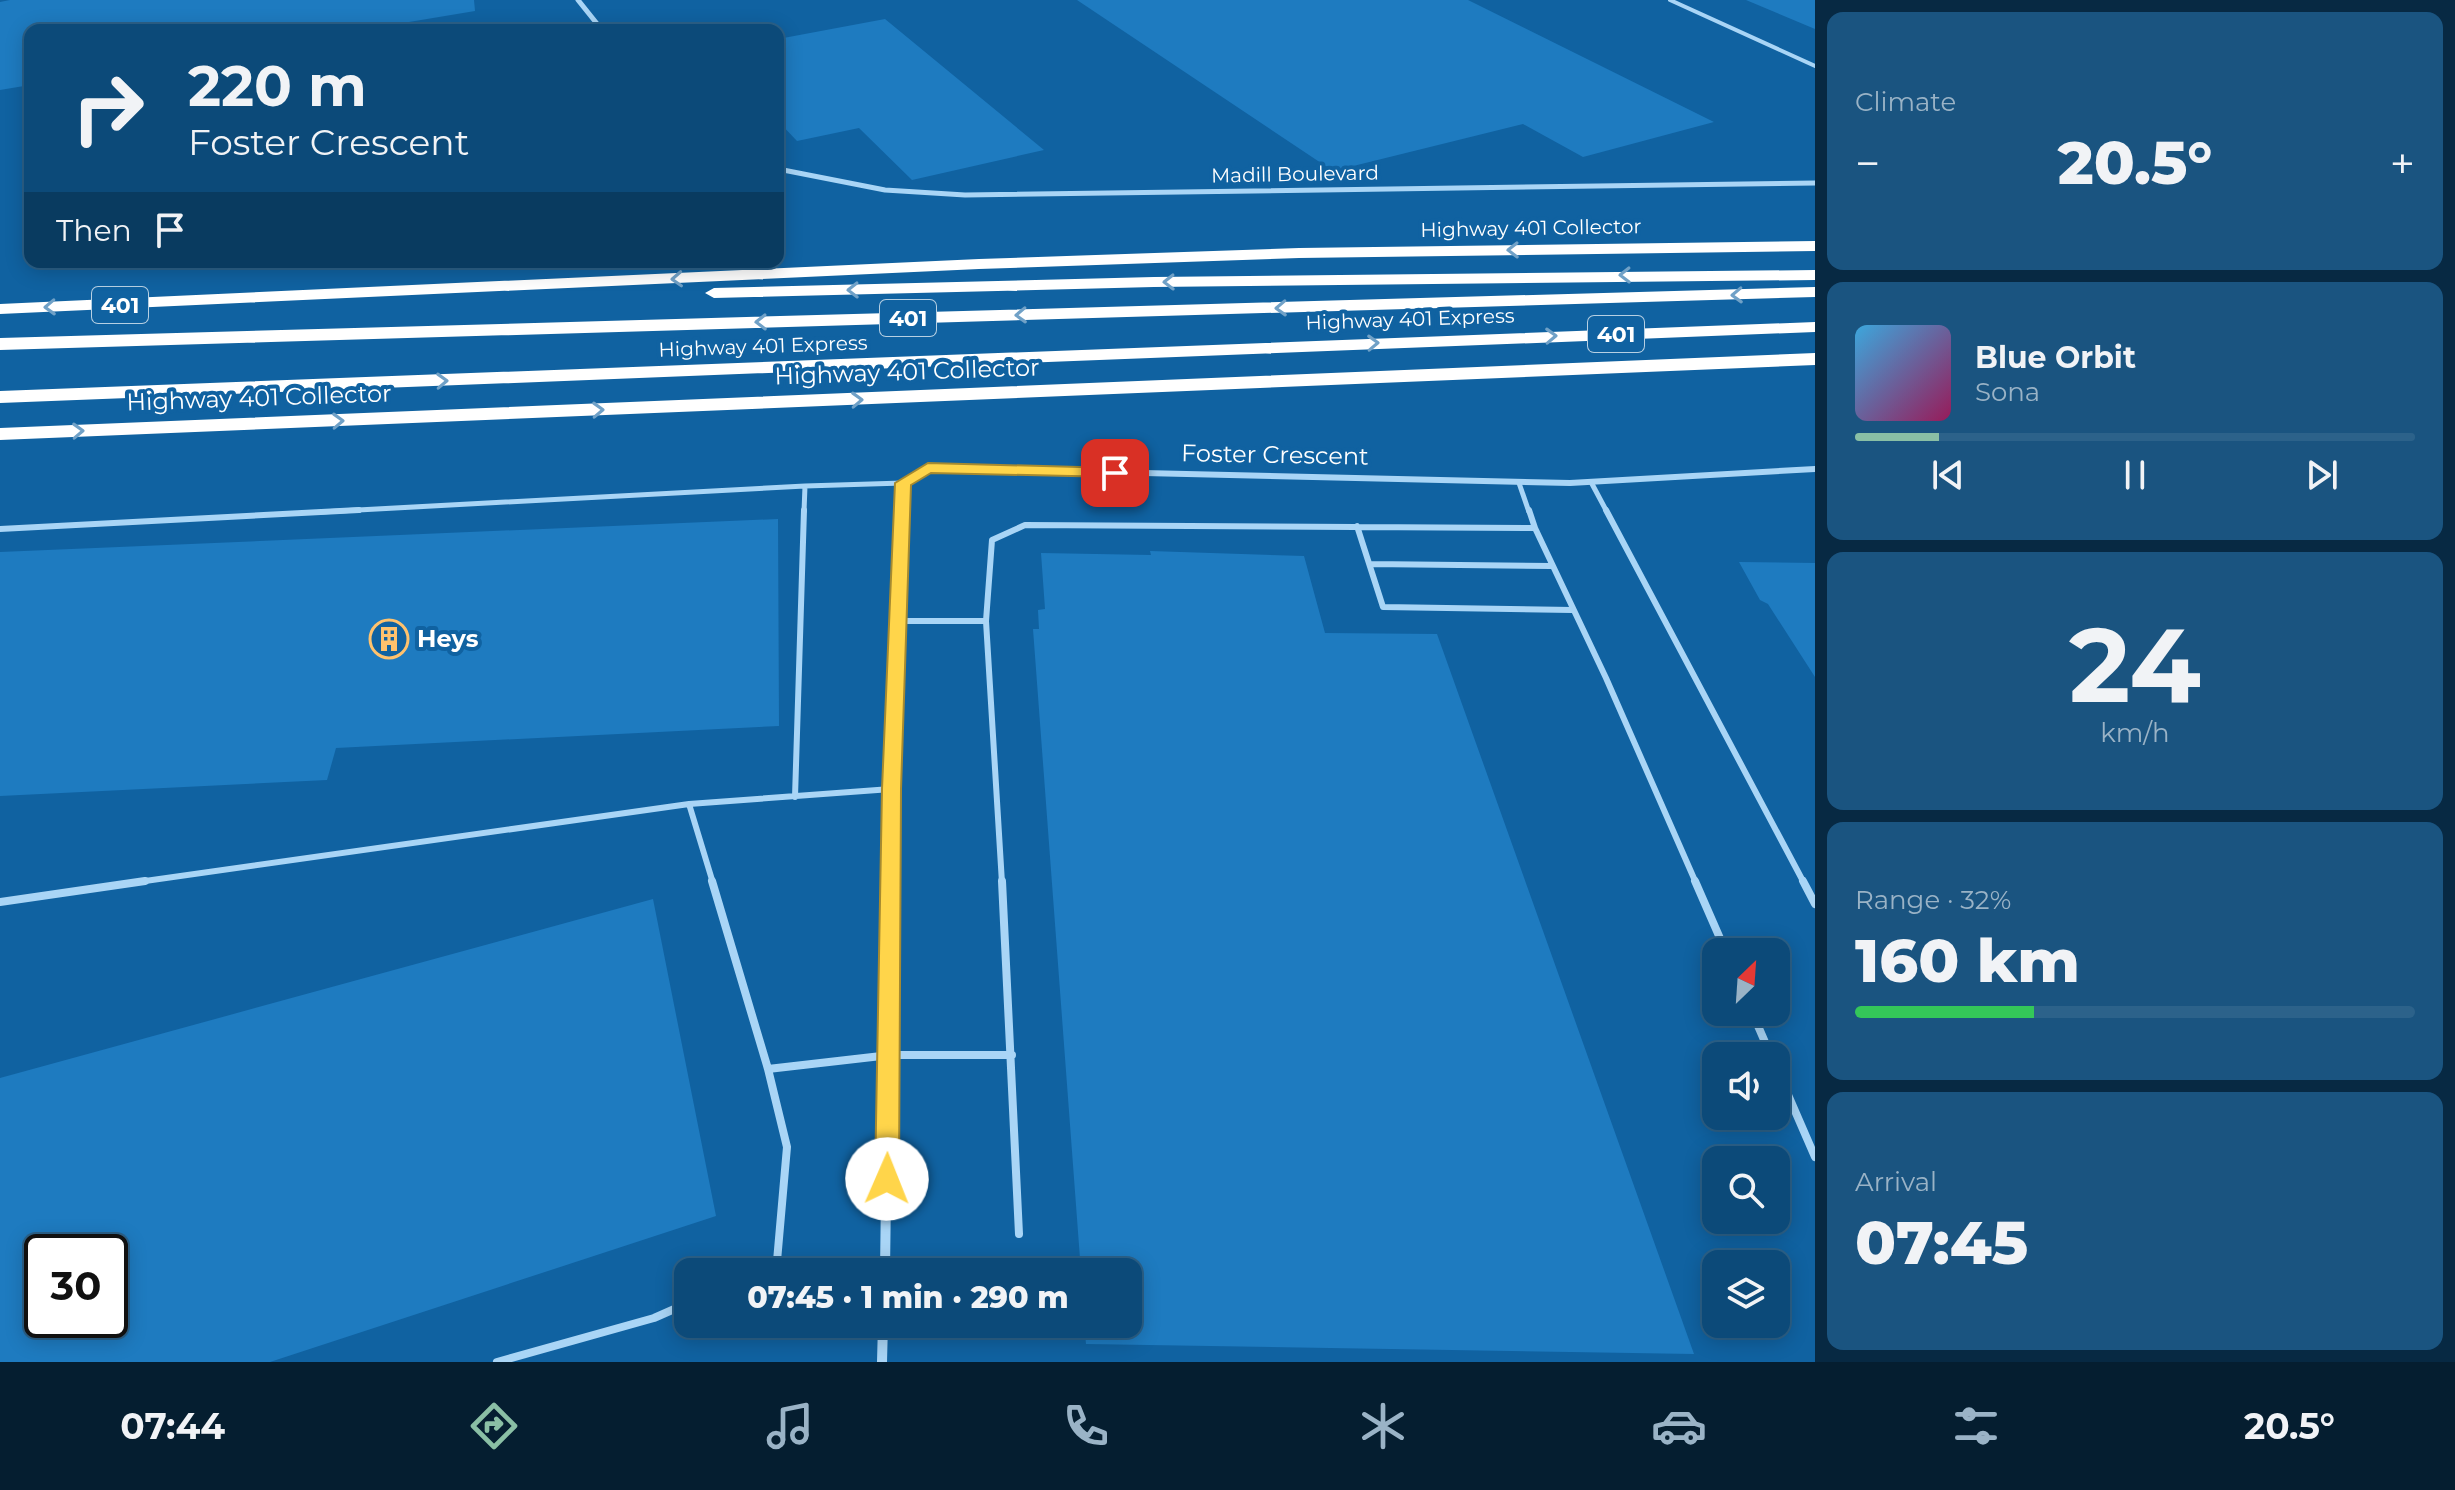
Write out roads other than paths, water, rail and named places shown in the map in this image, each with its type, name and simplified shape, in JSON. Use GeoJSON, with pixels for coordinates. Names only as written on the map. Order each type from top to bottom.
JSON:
{"type":"FeatureCollection","features":[{"type":"Feature","properties":{"kind":"highway","name":"Highway 401 Collector"},"geometry":{"type":"LineString","coordinates":[[0,309],[1025,262],[1299,253],[1815,246]]}},
{"type":"Feature","properties":{"kind":"highway"},"geometry":{"type":"LineString","coordinates":[[240,300],[1201,282],[1815,275]]}},
{"type":"Feature","properties":{"kind":"highway","name":"Highway 401 Express"},"geometry":{"type":"LineString","coordinates":[[0,344],[1815,292]]}},
{"type":"Feature","properties":{"kind":"highway","name":"Highway 401 Express"},"geometry":{"type":"LineString","coordinates":[[0,397],[1815,327]]}},
{"type":"Feature","properties":{"kind":"highway","name":"Highway 401 Collector"},"geometry":{"type":"LineString","coordinates":[[0,434],[1815,359]]}},
{"type":"Feature","properties":{"kind":"street"},"geometry":{"type":"LineString","coordinates":[[578,0],[597,24]]}},
{"type":"Feature","properties":{"kind":"street","name":"Madill Boulevard"},"geometry":{"type":"LineString","coordinates":[[784,170],[885,190],[965,195],[1815,183]]}},
{"type":"Feature","properties":{"kind":"street","name":"Foster Crescent"},"geometry":{"type":"LineString","coordinates":[[903,483],[928,468],[1519,483],[1591,482],[1815,469]]}},
{"type":"Feature","properties":{"kind":"street"},"geometry":{"type":"LineString","coordinates":[[885,1258],[891,789],[900,621],[903,483]]}},
{"type":"Feature","properties":{"kind":"street"},"geometry":{"type":"LineString","coordinates":[[882,1362],[883,1338]]}},
{"type":"Feature","properties":{"kind":"lane"},"geometry":{"type":"LineString","coordinates":[[1670,0],[1815,66]]}},
{"type":"Feature","properties":{"kind":"lane"},"geometry":{"type":"LineString","coordinates":[[1591,482],[1815,904]]}},
{"type":"Feature","properties":{"kind":"lane"},"geometry":{"type":"LineString","coordinates":[[0,529],[903,483]]}},
{"type":"Feature","properties":{"kind":"lane"},"geometry":{"type":"LineString","coordinates":[[1519,483],[1551,566],[1606,678],[1720,938]]}},
{"type":"Feature","properties":{"kind":"lane"},"geometry":{"type":"LineString","coordinates":[[795,797],[805,486]]}},
{"type":"Feature","properties":{"kind":"lane"},"geometry":{"type":"LineString","coordinates":[[1019,1234],[1012,1055],[986,621],[992,540],[1025,525],[1535,528]]}},
{"type":"Feature","properties":{"kind":"lane"},"geometry":{"type":"LineString","coordinates":[[1357,526],[1383,607],[1572,610]]}},
{"type":"Feature","properties":{"kind":"lane"},"geometry":{"type":"LineString","coordinates":[[1370,564],[1551,566]]}},
{"type":"Feature","properties":{"kind":"lane"},"geometry":{"type":"LineString","coordinates":[[900,621],[986,621]]}},
{"type":"Feature","properties":{"kind":"lane"},"geometry":{"type":"LineString","coordinates":[[0,902],[689,804],[891,789]]}},
{"type":"Feature","properties":{"kind":"lane"},"geometry":{"type":"LineString","coordinates":[[689,804],[768,1069],[787,1147],[777,1258]]}},
{"type":"Feature","properties":{"kind":"lane"},"geometry":{"type":"LineString","coordinates":[[768,1069],[890,1055],[1012,1055]]}},
{"type":"Feature","properties":{"kind":"lane"},"geometry":{"type":"LineString","coordinates":[[1790,1099],[1815,1157]]}},
{"type":"Feature","properties":{"kind":"lane"},"geometry":{"type":"LineString","coordinates":[[497,1362],[654,1318],[674,1309]]}},
{"type":"Feature","properties":{"kind":"place","name":"Heys"},"geometry":{"type":"Point","coordinates":[389,639]}}]}
